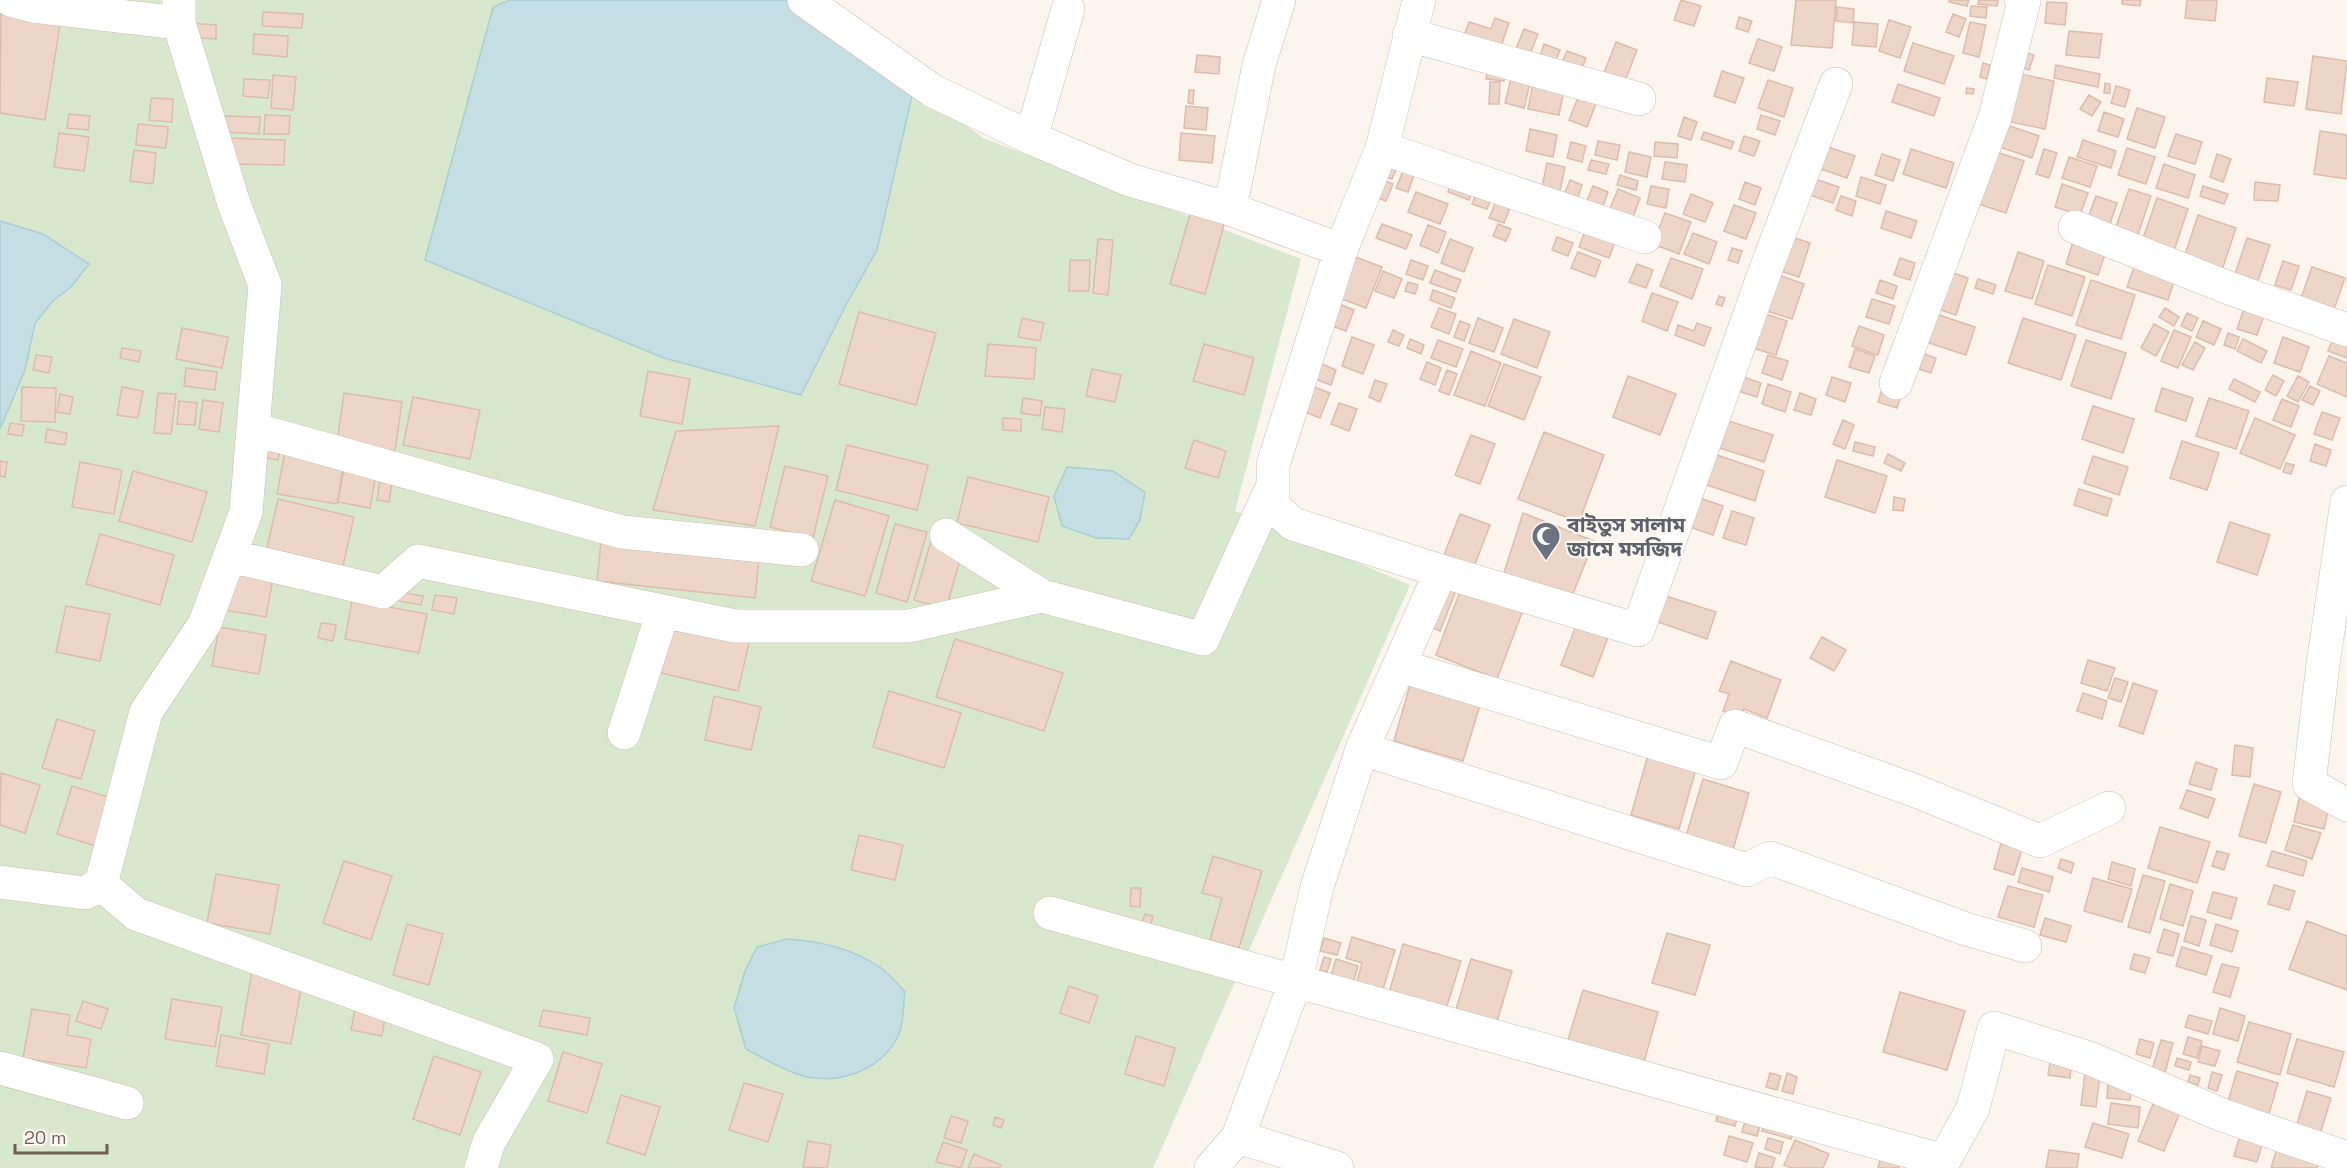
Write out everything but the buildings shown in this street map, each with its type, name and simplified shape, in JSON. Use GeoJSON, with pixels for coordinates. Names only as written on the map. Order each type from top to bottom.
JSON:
{"type":"FeatureCollection","features":[{"type":"Feature","properties":{"kind":"street"},"geometry":{"type":"LineString","coordinates":[[0,882],[85,893],[101,884],[146,712],[205,623],[246,512],[265,285],[234,204],[179,12],[33,6],[11,0]]}},
{"type":"Feature","properties":{"kind":"street"},"geometry":{"type":"LineString","coordinates":[[804,0],[933,91],[1031,138],[1130,180],[1230,209],[1341,250]]}},
{"type":"Feature","properties":{"kind":"street"},"geometry":{"type":"LineString","coordinates":[[1230,209],[1259,65],[1279,0]]}},
{"type":"Feature","properties":{"kind":"street"},"geometry":{"type":"LineString","coordinates":[[1419,0],[1382,148],[1341,250],[1273,465],[1273,506],[1293,524],[1638,630],[1763,277],[1836,84]]}},
{"type":"Feature","properties":{"kind":"street"},"geometry":{"type":"LineString","coordinates":[[1896,382],[1995,117],[2024,1],[2020,0]]}},
{"type":"Feature","properties":{"kind":"street"},"geometry":{"type":"LineString","coordinates":[[1031,138],[1068,9]]}},
{"type":"Feature","properties":{"kind":"street"},"geometry":{"type":"LineString","coordinates":[[1409,35],[1639,99]]}},
{"type":"Feature","properties":{"kind":"street"},"geometry":{"type":"LineString","coordinates":[[1382,148],[1645,237]]}},
{"type":"Feature","properties":{"kind":"street"},"geometry":{"type":"LineString","coordinates":[[2075,227],[2229,288],[2347,330]]}},
{"type":"Feature","properties":{"kind":"street"},"geometry":{"type":"LineString","coordinates":[[253,429],[622,532],[802,550]]}},
{"type":"Feature","properties":{"kind":"street"},"geometry":{"type":"LineString","coordinates":[[946,535],[1042,596],[1203,639],[1273,485]]}},
{"type":"Feature","properties":{"kind":"street"},"geometry":{"type":"LineString","coordinates":[[2347,502],[2325,652],[2310,784],[2347,805]]}},
{"type":"Feature","properties":{"kind":"street"},"geometry":{"type":"LineString","coordinates":[[230,556],[383,592],[418,561],[735,626],[909,626],[1042,596]]}},
{"type":"Feature","properties":{"kind":"street"},"geometry":{"type":"LineString","coordinates":[[1212,1168],[1238,1137],[1296,980],[1317,887],[1362,749],[1441,571]]}},
{"type":"Feature","properties":{"kind":"street"},"geometry":{"type":"LineString","coordinates":[[624,734],[663,612]]}},
{"type":"Feature","properties":{"kind":"street"},"geometry":{"type":"LineString","coordinates":[[1400,666],[1721,763],[1735,726],[1916,791],[2040,841],[2109,808]]}},
{"type":"Feature","properties":{"kind":"street"},"geometry":{"type":"LineString","coordinates":[[1362,749],[1747,870],[1770,858],[1966,929],[2025,946]]}},
{"type":"Feature","properties":{"kind":"street"},"geometry":{"type":"LineString","coordinates":[[101,884],[136,914],[537,1059],[489,1142],[481,1168]]}},
{"type":"Feature","properties":{"kind":"street"},"geometry":{"type":"LineString","coordinates":[[1050,913],[1296,980],[1942,1164],[1973,1108],[1994,1028],[2089,1058],[2222,1115],[2347,1158]]}},
{"type":"Feature","properties":{"kind":"street"},"geometry":{"type":"LineString","coordinates":[[0,1068],[127,1103]]}},
{"type":"Feature","properties":{"kind":"street"},"geometry":{"type":"LineString","coordinates":[[1238,1137],[1337,1168]]}},
{"type":"Feature","properties":{"kind":"green space"},"geometry":{"type":"Polygon","coordinates":[[[0,0],[799,0],[983,138],[1301,259],[1235,511],[1410,585],[1153,1168],[0,1168],[0,0]]]}},
{"type":"Feature","properties":{"kind":"water"},"geometry":{"type":"Polygon","coordinates":[[[510,0],[790,0],[914,87],[877,250],[847,303],[801,395],[664,358],[425,260],[493,7],[510,0]]]}},
{"type":"Feature","properties":{"kind":"water"},"geometry":{"type":"Polygon","coordinates":[[[0,221],[43,234],[89,264],[71,287],[53,301],[35,323],[25,370],[0,429],[0,221]]]}},
{"type":"Feature","properties":{"kind":"water"},"geometry":{"type":"Polygon","coordinates":[[[1067,467],[1113,471],[1145,492],[1140,520],[1129,539],[1096,538],[1062,526],[1054,496],[1067,467]]]}},
{"type":"Feature","properties":{"kind":"water"},"geometry":{"type":"Polygon","coordinates":[[[787,939],[824,944],[860,956],[881,968],[905,992],[903,1019],[899,1034],[885,1055],[875,1063],[864,1070],[840,1077],[814,1078],[789,1071],[746,1049],[734,1008],[745,971],[757,947],[787,939]]]}},
{"type":"Feature","properties":{"kind":"place","name":"বাইতুস সালাম জামে মসজিদ"},"geometry":{"type":"Point","coordinates":[1546,562]}}]}
